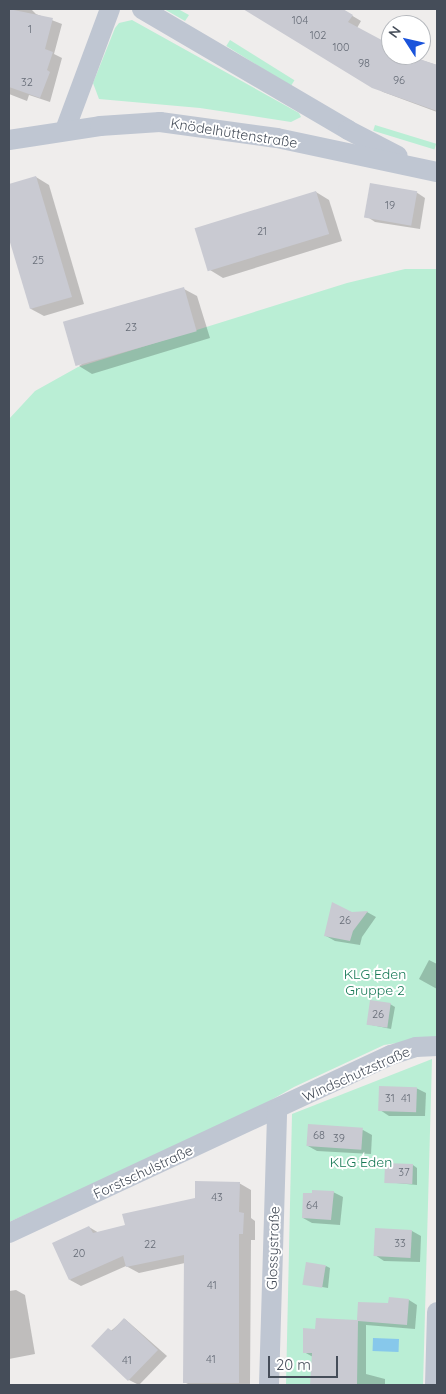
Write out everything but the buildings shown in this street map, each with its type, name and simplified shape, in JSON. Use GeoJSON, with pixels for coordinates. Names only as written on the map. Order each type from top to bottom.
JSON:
{"type":"FeatureCollection","features":[{"type":"Feature","properties":{"kind":"street"},"geometry":{"type":"LineString","coordinates":[[65,130],[110,9]]}},
{"type":"Feature","properties":{"kind":"street","name":"Knödelhüttenstraße"},"geometry":{"type":"LineString","coordinates":[[142,9],[348,130],[432,171]]}},
{"type":"Feature","properties":{"kind":"street","name":"Knödelhüttenstraße"},"geometry":{"type":"LineString","coordinates":[[9,140],[65,130],[160,122],[188,124],[276,138],[432,171]]}},
{"type":"Feature","properties":{"kind":"street","name":"Windschutzstraße"},"geometry":{"type":"LineString","coordinates":[[277,1110],[391,1055],[416,1047],[437,1046]]}},
{"type":"Feature","properties":{"kind":"street","name":"Forstschulstraße"},"geometry":{"type":"LineString","coordinates":[[9,1233],[277,1110]]}},
{"type":"Feature","properties":{"kind":"street","name":"Glossystraße"},"geometry":{"type":"LineString","coordinates":[[269,1385],[277,1110]]}},
{"type":"Feature","properties":{"kind":"street"},"geometry":{"type":"LineString","coordinates":[[435,1385],[437,1312]]}},
{"type":"Feature","properties":{"kind":"green space"},"geometry":{"type":"Polygon","coordinates":[[[164,9],[178,9],[189,15],[185,21],[164,9]]]}},
{"type":"Feature","properties":{"kind":"green space"},"geometry":{"type":"Polygon","coordinates":[[[132,20],[299,113],[301,117],[291,122],[200,108],[99,99],[93,83],[115,28],[119,23],[132,20]]]}},
{"type":"Feature","properties":{"kind":"green space"},"geometry":{"type":"Polygon","coordinates":[[[230,40],[294,80],[291,86],[226,46],[230,40]]]}},
{"type":"Feature","properties":{"kind":"green space"},"geometry":{"type":"Polygon","coordinates":[[[375,125],[436,144],[434,149],[373,131],[375,125]]]}},
{"type":"Feature","properties":{"kind":"green space","name":"KLG Eden Gruppe 2"},"geometry":{"type":"Polygon","coordinates":[[[405,269],[437,269],[437,1037],[384,1045],[294,1087],[236,1120],[9,1222],[9,419],[35,391],[78,367],[347,283],[405,269]]]}},
{"type":"Feature","properties":{"kind":"green space","name":"KLG Eden"},"geometry":{"type":"Polygon","coordinates":[[[432,1059],[423,1385],[286,1385],[292,1114],[432,1059]]]}},
{"type":"Feature","properties":{"kind":"water"},"geometry":{"type":"Polygon","coordinates":[[[373,1338],[399,1339],[399,1352],[373,1351],[373,1338]]]}}]}
